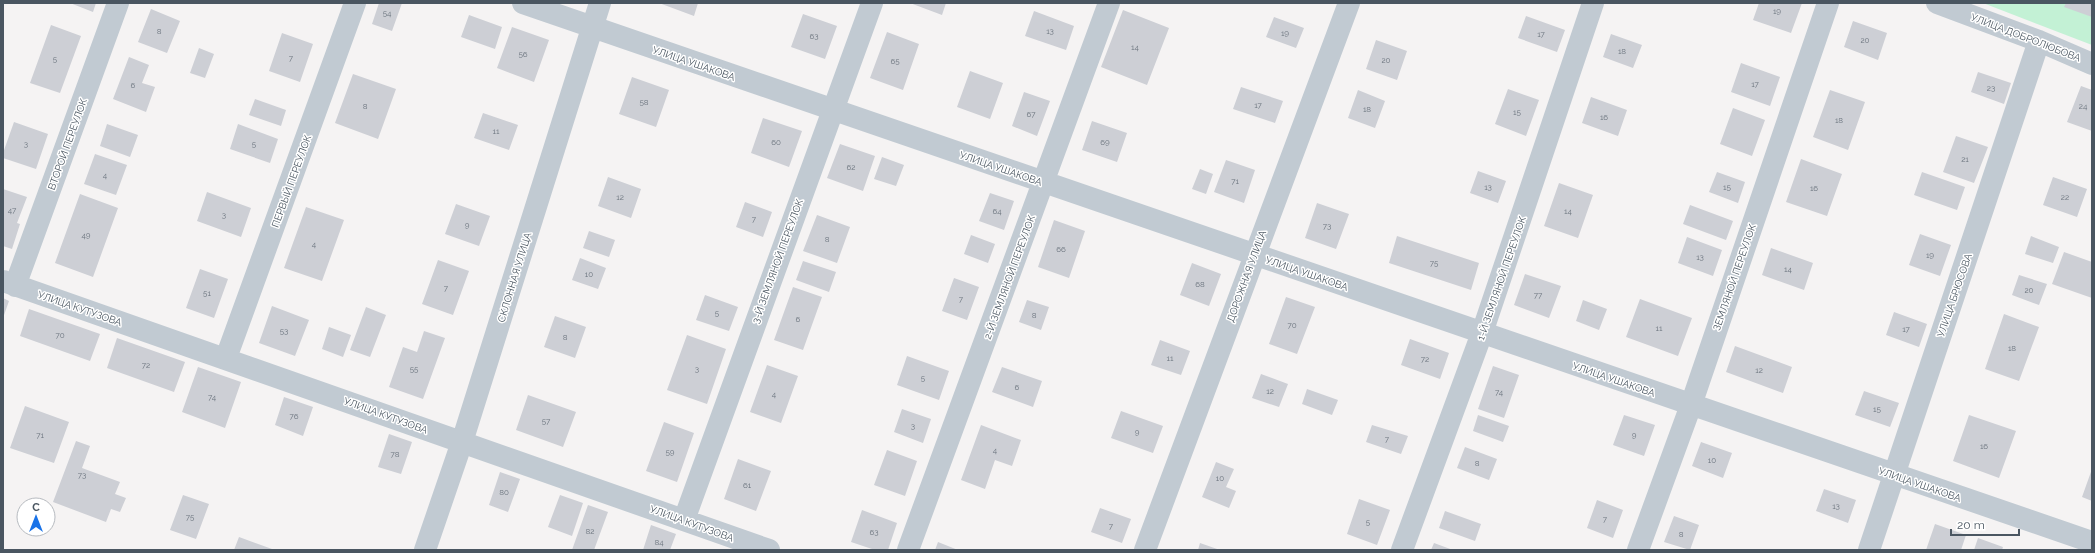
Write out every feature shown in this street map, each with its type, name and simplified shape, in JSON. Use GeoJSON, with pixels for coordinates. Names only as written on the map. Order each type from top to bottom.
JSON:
{"type":"FeatureCollection","features":[{"type":"Feature","properties":{"kind":"street","name":"ВТОРОЙ ПЕРЕУЛОК"},"geometry":{"type":"LineString","coordinates":[[9,283],[118,3]]}},
{"type":"Feature","properties":{"kind":"street","name":"ПЕРВЫЙ ПЕРЕУЛОК"},"geometry":{"type":"LineString","coordinates":[[226,358],[355,3]]}},
{"type":"Feature","properties":{"kind":"street","name":"УЛИЦА УШАКОВА"},"geometry":{"type":"LineString","coordinates":[[523,3],[592,28],[2092,542]]}},
{"type":"Feature","properties":{"kind":"street","name":"СКЛОННАЯ УЛИЦА"},"geometry":{"type":"LineString","coordinates":[[425,550],[462,442],[600,3]]}},
{"type":"Feature","properties":{"kind":"street","name":"3-Й ЗЕМЛЯНОЙ ПЕРЕУЛОК"},"geometry":{"type":"LineString","coordinates":[[684,520],[872,3]]}},
{"type":"Feature","properties":{"kind":"street","name":"2-Й ЗЕМЛЯНОЙ ПЕРЕУЛОК"},"geometry":{"type":"LineString","coordinates":[[908,550],[1109,3]]}},
{"type":"Feature","properties":{"kind":"street","name":"ДОРОЖНАЯ УЛИЦА"},"geometry":{"type":"LineString","coordinates":[[1144,550],[1349,3]]}},
{"type":"Feature","properties":{"kind":"street","name":"1-Й ЗЕМЛЯНОЙ ПЕРЕУЛОК"},"geometry":{"type":"LineString","coordinates":[[1402,550],[1482,333],[1592,3]]}},
{"type":"Feature","properties":{"kind":"street","name":"ЗЕМЛЯНОЙ ПЕРЕУЛОК"},"geometry":{"type":"LineString","coordinates":[[1638,550],[1691,405],[1828,3]]}},
{"type":"Feature","properties":{"kind":"street","name":"УЛИЦА ДОБРОЛЮБОВА"},"geometry":{"type":"LineString","coordinates":[[1937,3],[2039,41],[2092,64]]}},
{"type":"Feature","properties":{"kind":"street","name":"УЛИЦА БРЮСОВА"},"geometry":{"type":"LineString","coordinates":[[1869,550],[2039,41]]}},
{"type":"Feature","properties":{"kind":"street","name":"УЛИЦА КУТУЗОВА"},"geometry":{"type":"LineString","coordinates":[[9,283],[226,358],[768,550]]}},
{"type":"Feature","properties":{"kind":"green space"},"geometry":{"type":"Polygon","coordinates":[[[1983,3],[2092,3],[2092,45],[1983,3]]]}},
{"type":"Feature","properties":{"kind":"building"},"geometry":{"type":"Polygon","coordinates":[[[70,3],[96,3],[93,12],[70,3]]]}},
{"type":"Feature","properties":{"kind":"building"},"geometry":{"type":"Polygon","coordinates":[[[379,3],[402,3],[392,31],[372,24],[379,3]]]}},
{"type":"Feature","properties":{"kind":"building"},"geometry":{"type":"Polygon","coordinates":[[[659,3],[698,3],[694,16],[659,3]]]}},
{"type":"Feature","properties":{"kind":"building"},"geometry":{"type":"Polygon","coordinates":[[[910,3],[946,3],[942,15],[910,3]]]}},
{"type":"Feature","properties":{"kind":"building"},"geometry":{"type":"Polygon","coordinates":[[[1759,3],[1802,3],[1791,33],[1753,20],[1759,3]]]}},
{"type":"Feature","properties":{"kind":"building"},"geometry":{"type":"Polygon","coordinates":[[[2066,3],[2092,3],[2092,17],[2064,7],[2066,3]]]}},
{"type":"Feature","properties":{"kind":"building"},"geometry":{"type":"Polygon","coordinates":[[[151,9],[180,21],[167,53],[138,42],[151,9]]]}},
{"type":"Feature","properties":{"kind":"building"},"geometry":{"type":"Polygon","coordinates":[[[1123,10],[1169,28],[1147,85],[1101,67],[1123,10]]]}},
{"type":"Feature","properties":{"kind":"building"},"geometry":{"type":"Polygon","coordinates":[[[1034,11],[1074,26],[1066,50],[1025,36],[1034,11]]]}},
{"type":"Feature","properties":{"kind":"building"},"geometry":{"type":"Polygon","coordinates":[[[803,14],[837,26],[825,59],[791,47],[803,14]]]}},
{"type":"Feature","properties":{"kind":"building"},"geometry":{"type":"Polygon","coordinates":[[[469,15],[502,27],[495,49],[461,37],[469,15]]]}},
{"type":"Feature","properties":{"kind":"building"},"geometry":{"type":"Polygon","coordinates":[[[1526,16],[1565,30],[1557,52],[1518,38],[1526,16]]]}},
{"type":"Feature","properties":{"kind":"building"},"geometry":{"type":"Polygon","coordinates":[[[1274,17],[1304,28],[1296,48],[1266,37],[1274,17]]]}},
{"type":"Feature","properties":{"kind":"building"},"geometry":{"type":"Polygon","coordinates":[[[1853,21],[1887,33],[1878,60],[1844,47],[1853,21]]]}},
{"type":"Feature","properties":{"kind":"building"},"geometry":{"type":"Polygon","coordinates":[[[51,25],[81,36],[60,93],[30,83],[51,25]]]}},
{"type":"Feature","properties":{"kind":"building"},"geometry":{"type":"Polygon","coordinates":[[[512,27],[549,40],[534,82],[497,68],[512,27]]]}},
{"type":"Feature","properties":{"kind":"building"},"geometry":{"type":"Polygon","coordinates":[[[887,32],[919,44],[903,90],[870,78],[887,32]]]}},
{"type":"Feature","properties":{"kind":"building"},"geometry":{"type":"Polygon","coordinates":[[[282,33],[313,44],[300,82],[269,71],[282,33]]]}},
{"type":"Feature","properties":{"kind":"building"},"geometry":{"type":"Polygon","coordinates":[[[1611,34],[1642,45],[1633,68],[1603,57],[1611,34]]]}},
{"type":"Feature","properties":{"kind":"building"},"geometry":{"type":"Polygon","coordinates":[[[1376,40],[1407,51],[1397,80],[1366,69],[1376,40]]]}},
{"type":"Feature","properties":{"kind":"building"},"geometry":{"type":"Polygon","coordinates":[[[199,48],[214,54],[205,78],[190,73],[199,48]]]}},
{"type":"Feature","properties":{"kind":"building"},"geometry":{"type":"Polygon","coordinates":[[[129,57],[149,65],[142,83],[155,87],[146,112],[113,99],[129,57]]]}},
{"type":"Feature","properties":{"kind":"building"},"geometry":{"type":"Polygon","coordinates":[[[1741,63],[1780,77],[1770,106],[1731,92],[1741,63]]]}},
{"type":"Feature","properties":{"kind":"building"},"geometry":{"type":"Polygon","coordinates":[[[970,71],[1003,83],[990,119],[957,107],[970,71]]]}},
{"type":"Feature","properties":{"kind":"building"},"geometry":{"type":"Polygon","coordinates":[[[1978,72],[2011,83],[2004,104],[1971,92],[1978,72]]]}},
{"type":"Feature","properties":{"kind":"building"},"geometry":{"type":"Polygon","coordinates":[[[353,74],[396,89],[378,139],[335,123],[353,74]]]}},
{"type":"Feature","properties":{"kind":"building"},"geometry":{"type":"Polygon","coordinates":[[[632,77],[669,90],[656,127],[619,114],[632,77]]]}},
{"type":"Feature","properties":{"kind":"building"},"geometry":{"type":"Polygon","coordinates":[[[2081,86],[2092,90],[2092,131],[2067,122],[2081,86]]]}},
{"type":"Feature","properties":{"kind":"building"},"geometry":{"type":"Polygon","coordinates":[[[1241,87],[1283,101],[1275,123],[1233,109],[1241,87]]]}},
{"type":"Feature","properties":{"kind":"building"},"geometry":{"type":"Polygon","coordinates":[[[1508,89],[1539,100],[1526,136],[1495,124],[1508,89]]]}},
{"type":"Feature","properties":{"kind":"building"},"geometry":{"type":"Polygon","coordinates":[[[1358,90],[1385,101],[1375,128],[1348,118],[1358,90]]]}},
{"type":"Feature","properties":{"kind":"building"},"geometry":{"type":"Polygon","coordinates":[[[1830,90],[1865,102],[1848,150],[1813,137],[1830,90]]]}},
{"type":"Feature","properties":{"kind":"building"},"geometry":{"type":"Polygon","coordinates":[[[1024,92],[1050,101],[1037,136],[1012,126],[1024,92]]]}},
{"type":"Feature","properties":{"kind":"building"},"geometry":{"type":"Polygon","coordinates":[[[1591,97],[1627,110],[1618,136],[1582,123],[1591,97]]]}},
{"type":"Feature","properties":{"kind":"building"},"geometry":{"type":"Polygon","coordinates":[[[255,99],[286,110],[281,126],[249,115],[255,99]]]}},
{"type":"Feature","properties":{"kind":"building"},"geometry":{"type":"Polygon","coordinates":[[[1733,108],[1765,120],[1752,156],[1720,144],[1733,108]]]}},
{"type":"Feature","properties":{"kind":"building"},"geometry":{"type":"Polygon","coordinates":[[[483,113],[518,125],[509,150],[474,138],[483,113]]]}},
{"type":"Feature","properties":{"kind":"building"},"geometry":{"type":"Polygon","coordinates":[[[763,118],[802,131],[789,167],[751,153],[763,118]]]}},
{"type":"Feature","properties":{"kind":"building"},"geometry":{"type":"Polygon","coordinates":[[[1092,121],[1127,133],[1117,162],[1082,150],[1092,121]]]}},
{"type":"Feature","properties":{"kind":"building"},"geometry":{"type":"Polygon","coordinates":[[[14,122],[48,134],[36,169],[3,158],[3,153],[14,122]]]}},
{"type":"Feature","properties":{"kind":"building"},"geometry":{"type":"Polygon","coordinates":[[[107,124],[138,135],[130,157],[100,146],[107,124]]]}},
{"type":"Feature","properties":{"kind":"building"},"geometry":{"type":"Polygon","coordinates":[[[238,124],[278,139],[270,163],[230,149],[238,124]]]}},
{"type":"Feature","properties":{"kind":"building"},"geometry":{"type":"Polygon","coordinates":[[[1956,136],[1988,147],[1974,183],[1943,172],[1956,136]]]}},
{"type":"Feature","properties":{"kind":"building"},"geometry":{"type":"Polygon","coordinates":[[[840,144],[875,156],[863,191],[827,178],[840,144]]]}},
{"type":"Feature","properties":{"kind":"building"},"geometry":{"type":"Polygon","coordinates":[[[95,154],[127,165],[116,195],[84,184],[95,154]]]}},
{"type":"Feature","properties":{"kind":"building"},"geometry":{"type":"Polygon","coordinates":[[[882,157],[904,165],[896,186],[874,179],[882,157]]]}},
{"type":"Feature","properties":{"kind":"building"},"geometry":{"type":"Polygon","coordinates":[[[1801,159],[1842,174],[1827,216],[1786,202],[1801,159]]]}},
{"type":"Feature","properties":{"kind":"building"},"geometry":{"type":"Polygon","coordinates":[[[1226,160],[1255,170],[1244,203],[1214,192],[1226,160]]]}},
{"type":"Feature","properties":{"kind":"building"},"geometry":{"type":"Polygon","coordinates":[[[1200,169],[1213,174],[1206,194],[1192,189],[1200,169]]]}},
{"type":"Feature","properties":{"kind":"building"},"geometry":{"type":"Polygon","coordinates":[[[1478,171],[1506,181],[1498,203],[1470,193],[1478,171]]]}},
{"type":"Feature","properties":{"kind":"building"},"geometry":{"type":"Polygon","coordinates":[[[1717,172],[1745,182],[1738,203],[1709,192],[1717,172]]]}},
{"type":"Feature","properties":{"kind":"building"},"geometry":{"type":"Polygon","coordinates":[[[1922,172],[1965,187],[1957,210],[1914,195],[1922,172]]]}},
{"type":"Feature","properties":{"kind":"building"},"geometry":{"type":"Polygon","coordinates":[[[608,177],[641,189],[631,218],[598,206],[608,177]]]}},
{"type":"Feature","properties":{"kind":"building"},"geometry":{"type":"Polygon","coordinates":[[[2053,177],[2087,189],[2077,217],[2043,205],[2053,177]]]}},
{"type":"Feature","properties":{"kind":"building"},"geometry":{"type":"Polygon","coordinates":[[[1559,183],[1593,195],[1578,238],[1544,226],[1559,183]]]}},
{"type":"Feature","properties":{"kind":"building"},"geometry":{"type":"Polygon","coordinates":[[[3,189],[27,197],[17,223],[20,224],[12,249],[3,246],[3,189]]]}},
{"type":"Feature","properties":{"kind":"building"},"geometry":{"type":"Polygon","coordinates":[[[207,192],[251,208],[241,237],[197,221],[207,192]]]}},
{"type":"Feature","properties":{"kind":"building"},"geometry":{"type":"Polygon","coordinates":[[[990,193],[1014,201],[1004,230],[979,221],[990,193]]]}},
{"type":"Feature","properties":{"kind":"building"},"geometry":{"type":"Polygon","coordinates":[[[80,194],[118,208],[93,277],[55,263],[80,194]]]}},
{"type":"Feature","properties":{"kind":"building"},"geometry":{"type":"Polygon","coordinates":[[[745,202],[772,212],[763,237],[736,227],[745,202]]]}},
{"type":"Feature","properties":{"kind":"building"},"geometry":{"type":"Polygon","coordinates":[[[1317,203],[1349,214],[1336,249],[1305,238],[1317,203]]]}},
{"type":"Feature","properties":{"kind":"building"},"geometry":{"type":"Polygon","coordinates":[[[456,204],[490,216],[479,246],[445,234],[456,204]]]}},
{"type":"Feature","properties":{"kind":"building"},"geometry":{"type":"Polygon","coordinates":[[[1690,205],[1733,221],[1726,240],[1683,224],[1690,205]]]}},
{"type":"Feature","properties":{"kind":"building"},"geometry":{"type":"Polygon","coordinates":[[[306,207],[344,220],[322,281],[284,268],[306,207]]]}},
{"type":"Feature","properties":{"kind":"building"},"geometry":{"type":"Polygon","coordinates":[[[817,215],[850,227],[837,263],[803,251],[817,215]]]}},
{"type":"Feature","properties":{"kind":"building"},"geometry":{"type":"Polygon","coordinates":[[[1054,220],[1085,231],[1069,278],[1038,267],[1054,220]]]}},
{"type":"Feature","properties":{"kind":"building"},"geometry":{"type":"Polygon","coordinates":[[[589,231],[615,240],[609,257],[583,248],[589,231]]]}},
{"type":"Feature","properties":{"kind":"building"},"geometry":{"type":"Polygon","coordinates":[[[1920,234],[1951,245],[1940,276],[1909,265],[1920,234]]]}},
{"type":"Feature","properties":{"kind":"building"},"geometry":{"type":"Polygon","coordinates":[[[971,235],[995,244],[988,263],[964,254],[971,235]]]}},
{"type":"Feature","properties":{"kind":"building"},"geometry":{"type":"Polygon","coordinates":[[[1397,236],[1479,263],[1471,290],[1389,263],[1397,236]]]}},
{"type":"Feature","properties":{"kind":"building"},"geometry":{"type":"Polygon","coordinates":[[[2031,236],[2059,247],[2053,263],[2025,254],[2031,236]]]}},
{"type":"Feature","properties":{"kind":"building"},"geometry":{"type":"Polygon","coordinates":[[[1687,237],[1722,250],[1713,276],[1678,263],[1687,237]]]}},
{"type":"Feature","properties":{"kind":"building"},"geometry":{"type":"Polygon","coordinates":[[[1771,248],[1813,263],[1804,290],[1762,275],[1771,248]]]}},
{"type":"Feature","properties":{"kind":"building"},"geometry":{"type":"Polygon","coordinates":[[[2064,252],[2092,262],[2092,298],[2052,284],[2064,252]]]}},
{"type":"Feature","properties":{"kind":"building"},"geometry":{"type":"Polygon","coordinates":[[[580,258],[606,268],[598,289],[572,280],[580,258]]]}},
{"type":"Feature","properties":{"kind":"building"},"geometry":{"type":"Polygon","coordinates":[[[438,260],[469,271],[453,315],[422,304],[438,260]]]}},
{"type":"Feature","properties":{"kind":"building"},"geometry":{"type":"Polygon","coordinates":[[[803,261],[836,272],[829,292],[796,280],[803,261]]]}},
{"type":"Feature","properties":{"kind":"building"},"geometry":{"type":"Polygon","coordinates":[[[1192,263],[1221,274],[1209,306],[1180,295],[1192,263]]]}},
{"type":"Feature","properties":{"kind":"building"},"geometry":{"type":"Polygon","coordinates":[[[200,269],[228,279],[214,318],[186,308],[200,269]]]}},
{"type":"Feature","properties":{"kind":"building"},"geometry":{"type":"Polygon","coordinates":[[[1525,274],[1561,286],[1549,318],[1514,305],[1525,274]]]}},
{"type":"Feature","properties":{"kind":"building"},"geometry":{"type":"Polygon","coordinates":[[[2019,275],[2047,284],[2039,305],[2012,295],[2019,275]]]}},
{"type":"Feature","properties":{"kind":"building"},"geometry":{"type":"Polygon","coordinates":[[[954,278],[979,287],[967,320],[942,311],[954,278]]]}},
{"type":"Feature","properties":{"kind":"building"},"geometry":{"type":"Polygon","coordinates":[[[793,287],[822,297],[803,350],[774,340],[793,287]]]}},
{"type":"Feature","properties":{"kind":"building"},"geometry":{"type":"Polygon","coordinates":[[[705,295],[738,307],[729,331],[696,320],[705,295]]]}},
{"type":"Feature","properties":{"kind":"building"},"geometry":{"type":"Polygon","coordinates":[[[1286,297],[1315,307],[1297,354],[1269,344],[1286,297]]]}},
{"type":"Feature","properties":{"kind":"building"},"geometry":{"type":"Polygon","coordinates":[[[3,298],[9,301],[3,318],[3,298]]]}},
{"type":"Feature","properties":{"kind":"building"},"geometry":{"type":"Polygon","coordinates":[[[1640,299],[1692,318],[1678,356],[1626,337],[1640,299]]]}},
{"type":"Feature","properties":{"kind":"building"},"geometry":{"type":"Polygon","coordinates":[[[1027,300],[1049,307],[1041,330],[1019,322],[1027,300]]]}},
{"type":"Feature","properties":{"kind":"building"},"geometry":{"type":"Polygon","coordinates":[[[1583,300],[1607,309],[1599,330],[1576,321],[1583,300]]]}},
{"type":"Feature","properties":{"kind":"building"},"geometry":{"type":"Polygon","coordinates":[[[272,306],[309,320],[295,356],[259,343],[272,306]]]}},
{"type":"Feature","properties":{"kind":"building"},"geometry":{"type":"Polygon","coordinates":[[[366,307],[386,315],[370,357],[350,350],[366,307]]]}},
{"type":"Feature","properties":{"kind":"building"},"geometry":{"type":"Polygon","coordinates":[[[29,309],[100,334],[90,361],[20,336],[29,309]]]}},
{"type":"Feature","properties":{"kind":"building"},"geometry":{"type":"Polygon","coordinates":[[[1894,312],[1927,324],[1919,347],[1886,335],[1894,312]]]}},
{"type":"Feature","properties":{"kind":"building"},"geometry":{"type":"Polygon","coordinates":[[[2004,314],[2039,327],[2019,381],[1985,369],[2004,314]]]}},
{"type":"Feature","properties":{"kind":"building"},"geometry":{"type":"Polygon","coordinates":[[[555,316],[586,327],[575,358],[544,347],[555,316]]]}},
{"type":"Feature","properties":{"kind":"building"},"geometry":{"type":"Polygon","coordinates":[[[329,327],[351,335],[343,357],[322,349],[329,327]]]}},
{"type":"Feature","properties":{"kind":"building"},"geometry":{"type":"Polygon","coordinates":[[[424,331],[445,338],[423,399],[389,387],[403,347],[417,352],[424,331]]]}},
{"type":"Feature","properties":{"kind":"building"},"geometry":{"type":"Polygon","coordinates":[[[687,335],[726,349],[707,404],[667,390],[687,335]]]}},
{"type":"Feature","properties":{"kind":"building"},"geometry":{"type":"Polygon","coordinates":[[[117,338],[185,362],[174,392],[107,368],[117,338]]]}},
{"type":"Feature","properties":{"kind":"building"},"geometry":{"type":"Polygon","coordinates":[[[1410,339],[1449,353],[1440,379],[1401,365],[1410,339]]]}},
{"type":"Feature","properties":{"kind":"building"},"geometry":{"type":"Polygon","coordinates":[[[1160,340],[1190,351],[1181,375],[1151,365],[1160,340]]]}},
{"type":"Feature","properties":{"kind":"building"},"geometry":{"type":"Polygon","coordinates":[[[1735,346],[1792,367],[1783,393],[1726,372],[1735,346]]]}},
{"type":"Feature","properties":{"kind":"building"},"geometry":{"type":"Polygon","coordinates":[[[907,356],[949,371],[939,400],[897,385],[907,356]]]}},
{"type":"Feature","properties":{"kind":"building"},"geometry":{"type":"Polygon","coordinates":[[[767,365],[798,376],[781,423],[750,412],[767,365]]]}},
{"type":"Feature","properties":{"kind":"building"},"geometry":{"type":"Polygon","coordinates":[[[1493,366],[1519,375],[1504,418],[1478,409],[1493,366]]]}},
{"type":"Feature","properties":{"kind":"building"},"geometry":{"type":"Polygon","coordinates":[[[198,367],[241,382],[225,428],[182,412],[198,367]]]}},
{"type":"Feature","properties":{"kind":"building"},"geometry":{"type":"Polygon","coordinates":[[[1002,367],[1042,381],[1033,407],[992,392],[1002,367]]]}},
{"type":"Feature","properties":{"kind":"building"},"geometry":{"type":"Polygon","coordinates":[[[1261,374],[1288,384],[1279,407],[1252,398],[1261,374]]]}},
{"type":"Feature","properties":{"kind":"building"},"geometry":{"type":"Polygon","coordinates":[[[1307,389],[1338,400],[1332,415],[1302,404],[1307,389]]]}},
{"type":"Feature","properties":{"kind":"building"},"geometry":{"type":"Polygon","coordinates":[[[1864,391],[1899,403],[1890,427],[1855,415],[1864,391]]]}},
{"type":"Feature","properties":{"kind":"building"},"geometry":{"type":"Polygon","coordinates":[[[528,395],[576,412],[563,447],[516,430],[528,395]]]}},
{"type":"Feature","properties":{"kind":"building"},"geometry":{"type":"Polygon","coordinates":[[[284,397],[313,407],[303,436],[275,425],[284,397]]]}},
{"type":"Feature","properties":{"kind":"building"},"geometry":{"type":"Polygon","coordinates":[[[25,406],[69,422],[54,463],[10,448],[25,406]]]}},
{"type":"Feature","properties":{"kind":"building"},"geometry":{"type":"Polygon","coordinates":[[[902,409],[931,419],[923,443],[894,432],[902,409]]]}},
{"type":"Feature","properties":{"kind":"building"},"geometry":{"type":"Polygon","coordinates":[[[1121,411],[1163,426],[1153,453],[1111,438],[1121,411]]]}},
{"type":"Feature","properties":{"kind":"building"},"geometry":{"type":"Polygon","coordinates":[[[1478,415],[1509,426],[1503,442],[1473,431],[1478,415]]]}},
{"type":"Feature","properties":{"kind":"building"},"geometry":{"type":"Polygon","coordinates":[[[1624,415],[1655,425],[1644,456],[1613,445],[1624,415]]]}},
{"type":"Feature","properties":{"kind":"building"},"geometry":{"type":"Polygon","coordinates":[[[1969,415],[2016,431],[1999,478],[1953,461],[1969,415]]]}},
{"type":"Feature","properties":{"kind":"building"},"geometry":{"type":"Polygon","coordinates":[[[664,422],[694,433],[677,482],[646,471],[664,422]]]}},
{"type":"Feature","properties":{"kind":"building"},"geometry":{"type":"Polygon","coordinates":[[[981,425],[1021,440],[1012,466],[995,460],[985,489],[961,480],[981,425]]]}},
{"type":"Feature","properties":{"kind":"building"},"geometry":{"type":"Polygon","coordinates":[[[1372,425],[1408,436],[1401,454],[1366,442],[1372,425]]]}},
{"type":"Feature","properties":{"kind":"building"},"geometry":{"type":"Polygon","coordinates":[[[389,434],[412,442],[401,474],[378,467],[389,434]]]}},
{"type":"Feature","properties":{"kind":"building"},"geometry":{"type":"Polygon","coordinates":[[[76,441],[90,446],[82,468],[120,482],[115,494],[126,498],[120,512],[111,509],[106,522],[56,503],[55,497],[76,441]]]}},
{"type":"Feature","properties":{"kind":"building"},"geometry":{"type":"Polygon","coordinates":[[[1701,442],[1732,453],[1723,478],[1692,466],[1701,442]]]}},
{"type":"Feature","properties":{"kind":"building"},"geometry":{"type":"Polygon","coordinates":[[[1465,447],[1497,459],[1489,480],[1457,468],[1465,447]]]}},
{"type":"Feature","properties":{"kind":"building"},"geometry":{"type":"Polygon","coordinates":[[[887,450],[917,461],[905,496],[874,485],[887,450]]]}},
{"type":"Feature","properties":{"kind":"building"},"geometry":{"type":"Polygon","coordinates":[[[738,459],[771,471],[756,511],[724,499],[738,459]]]}},
{"type":"Feature","properties":{"kind":"building"},"geometry":{"type":"Polygon","coordinates":[[[1216,462],[1234,469],[1226,487],[1236,491],[1229,508],[1202,497],[1216,462]]]}},
{"type":"Feature","properties":{"kind":"building"},"geometry":{"type":"Polygon","coordinates":[[[2092,469],[2092,501],[2082,497],[2092,469]]]}},
{"type":"Feature","properties":{"kind":"building"},"geometry":{"type":"Polygon","coordinates":[[[500,472],[520,479],[508,512],[489,505],[500,472]]]}},
{"type":"Feature","properties":{"kind":"building"},"geometry":{"type":"Polygon","coordinates":[[[1824,489],[1856,500],[1848,523],[1816,511],[1824,489]]]}},
{"type":"Feature","properties":{"kind":"building"},"geometry":{"type":"Polygon","coordinates":[[[183,495],[209,504],[196,539],[170,530],[183,495]]]}},
{"type":"Feature","properties":{"kind":"building"},"geometry":{"type":"Polygon","coordinates":[[[560,495],[583,503],[572,536],[548,527],[560,495]]]}},
{"type":"Feature","properties":{"kind":"building"},"geometry":{"type":"Polygon","coordinates":[[[1359,499],[1390,510],[1377,545],[1347,534],[1359,499]]]}},
{"type":"Feature","properties":{"kind":"building"},"geometry":{"type":"Polygon","coordinates":[[[1597,500],[1623,510],[1613,538],[1587,528],[1597,500]]]}},
{"type":"Feature","properties":{"kind":"building"},"geometry":{"type":"Polygon","coordinates":[[[588,505],[608,512],[594,550],[572,550],[588,505]]]}},
{"type":"Feature","properties":{"kind":"building"},"geometry":{"type":"Polygon","coordinates":[[[1100,508],[1131,519],[1122,543],[1091,532],[1100,508]]]}},
{"type":"Feature","properties":{"kind":"building"},"geometry":{"type":"Polygon","coordinates":[[[862,510],[897,523],[888,550],[875,550],[851,542],[862,510]]]}},
{"type":"Feature","properties":{"kind":"building"},"geometry":{"type":"Polygon","coordinates":[[[1445,511],[1481,524],[1475,541],[1439,528],[1445,511]]]}},
{"type":"Feature","properties":{"kind":"building"},"geometry":{"type":"Polygon","coordinates":[[[1674,516],[1699,525],[1690,550],[1664,542],[1674,516]]]}},
{"type":"Feature","properties":{"kind":"building"},"geometry":{"type":"Polygon","coordinates":[[[1935,524],[1966,535],[1961,550],[1926,550],[1935,524]]]}},
{"type":"Feature","properties":{"kind":"building"},"geometry":{"type":"Polygon","coordinates":[[[651,525],[676,534],[670,550],[643,550],[651,525]]]}},
{"type":"Feature","properties":{"kind":"building"},"geometry":{"type":"Polygon","coordinates":[[[239,537],[272,549],[234,550],[239,537]]]}},
{"type":"Feature","properties":{"kind":"building"},"geometry":{"type":"Polygon","coordinates":[[[1978,538],[2003,547],[2002,550],[1974,550],[1978,538]]]}},
{"type":"Feature","properties":{"kind":"building"},"geometry":{"type":"Polygon","coordinates":[[[938,542],[958,550],[935,550],[938,542]]]}},
{"type":"Feature","properties":{"kind":"building"},"geometry":{"type":"Polygon","coordinates":[[[1200,543],[1220,550],[1198,550],[1200,543]]]}},
{"type":"Feature","properties":{"kind":"building"},"geometry":{"type":"Polygon","coordinates":[[[1434,543],[1453,550],[1431,550],[1434,543]]]}}]}
